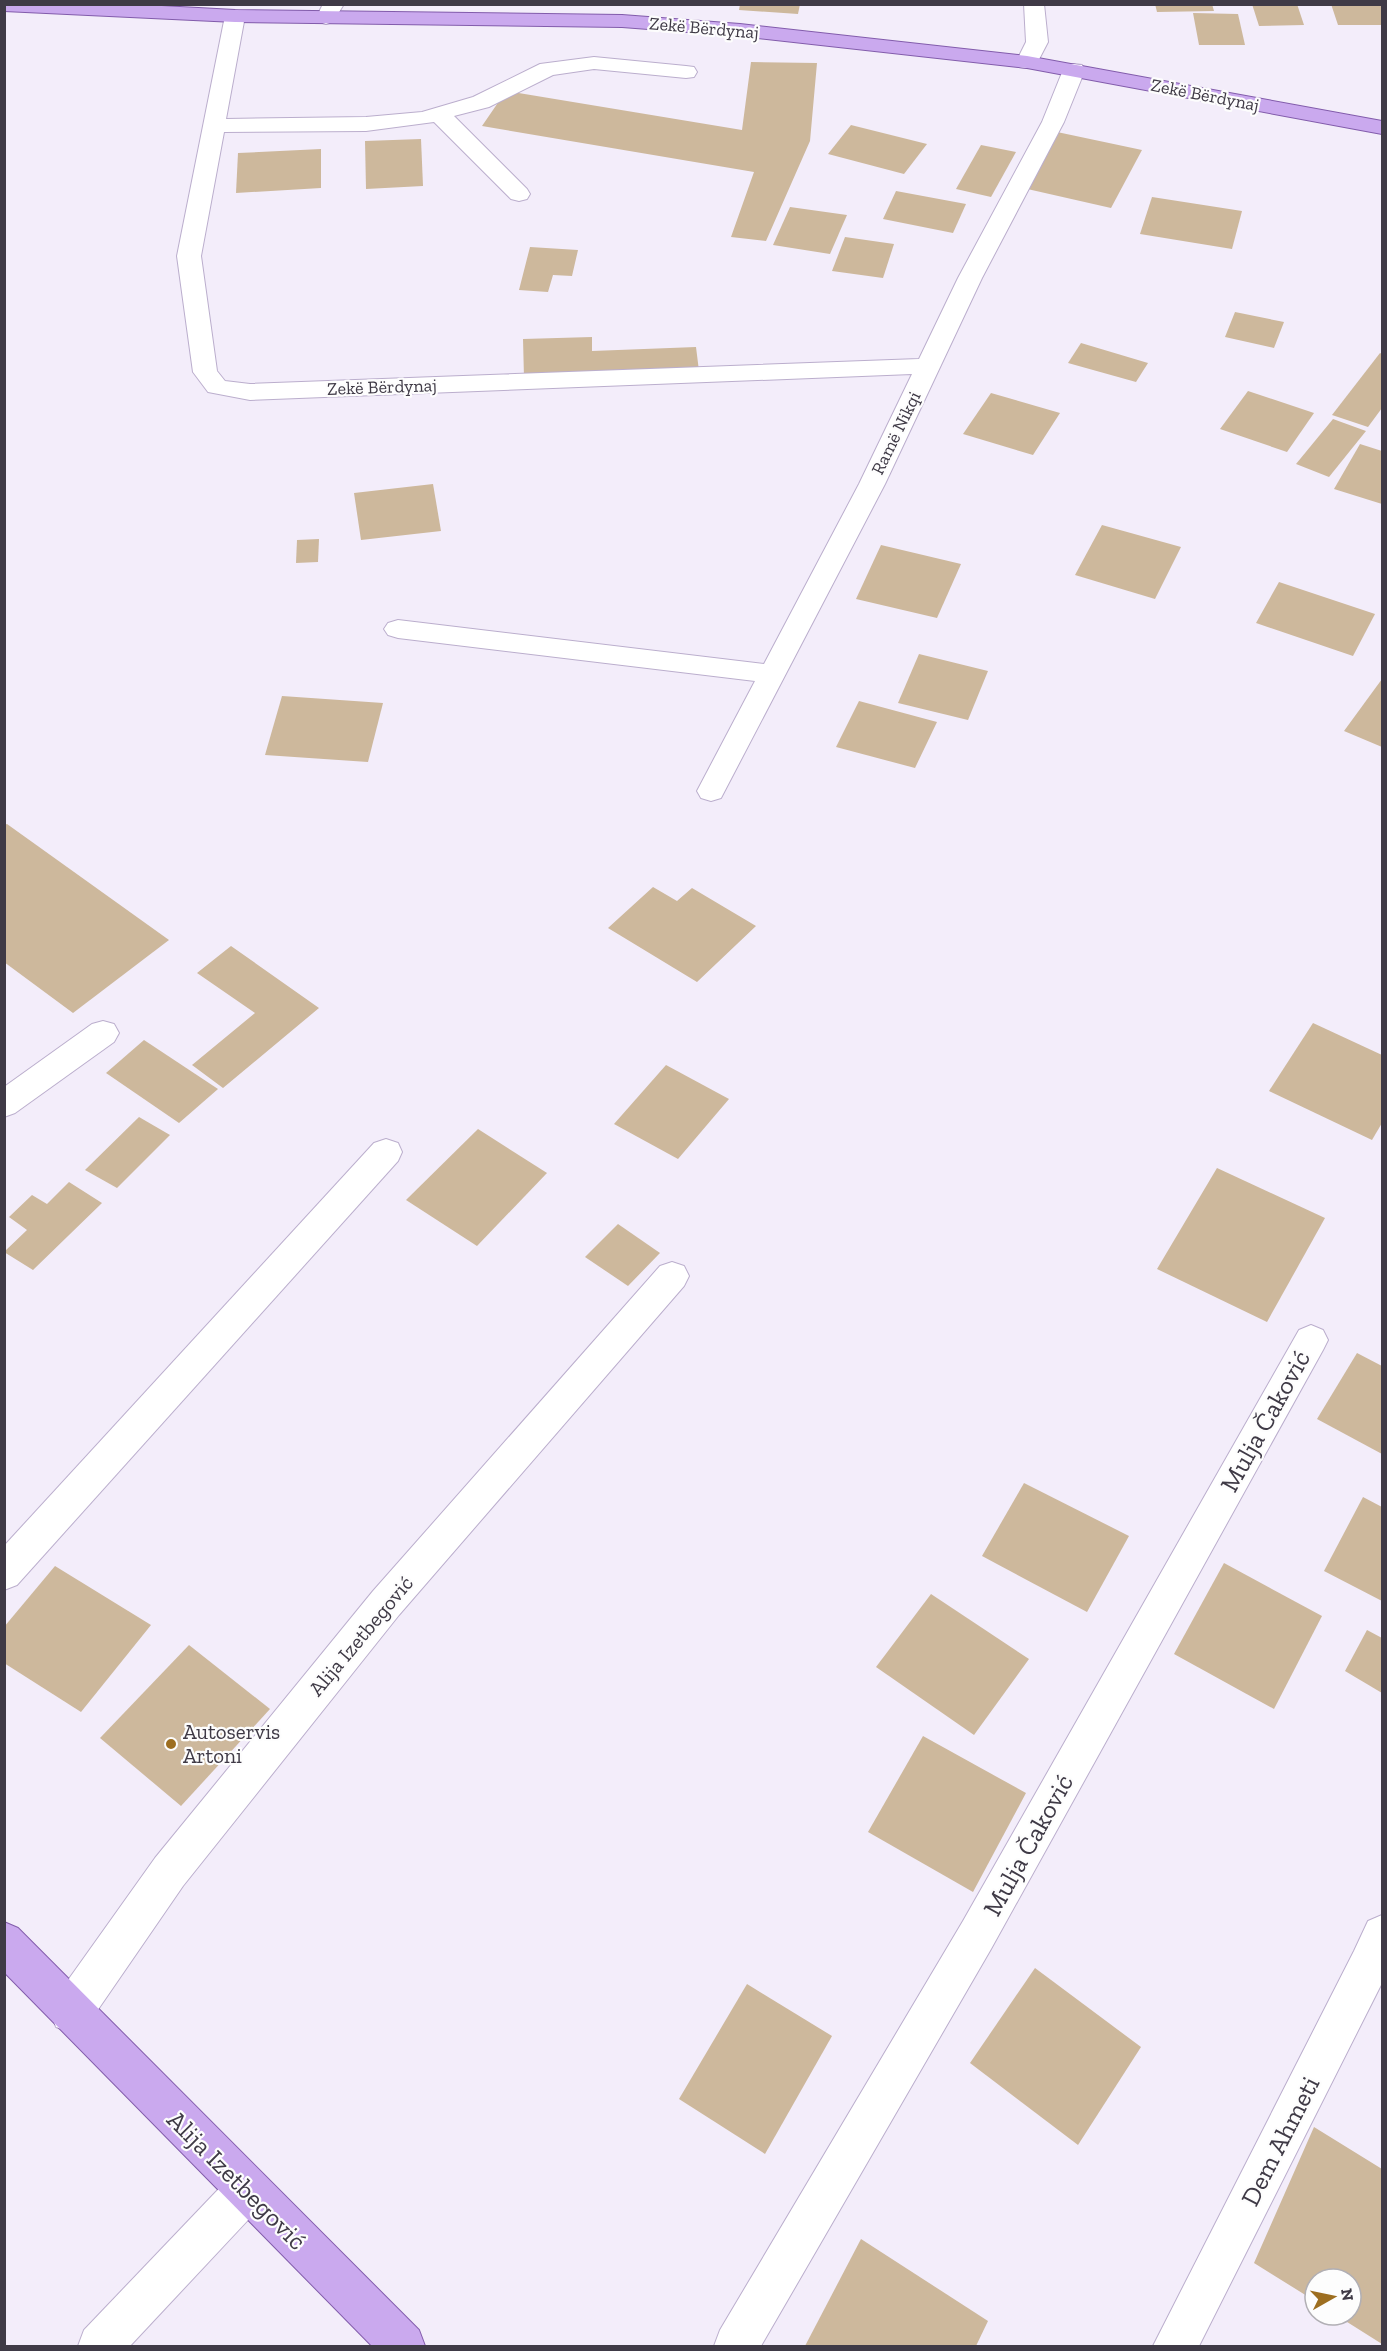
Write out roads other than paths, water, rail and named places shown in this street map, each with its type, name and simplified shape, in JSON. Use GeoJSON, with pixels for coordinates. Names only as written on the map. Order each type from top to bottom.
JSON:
{"type":"FeatureCollection","features":[{"type":"Feature","properties":{"kind":"main road","name":"Zekë Bërdynaj"},"geometry":{"type":"LineString","coordinates":[[4,4],[235,16],[330,11],[622,21],[740,30],[1027,62],[1383,128]]}},
{"type":"Feature","properties":{"kind":"main road","name":"Alija Izetbegović"},"geometry":{"type":"LineString","coordinates":[[4,1942],[403,2346]]}},
{"type":"Feature","properties":{"kind":"street"},"geometry":{"type":"LineString","coordinates":[[1027,62],[1037,42],[1034,4]]}},
{"type":"Feature","properties":{"kind":"street","name":"Zekë Bërdynaj"},"geometry":{"type":"LineString","coordinates":[[235,16],[189,256],[205,372],[217,387],[250,392],[928,366]]}},
{"type":"Feature","properties":{"kind":"street"},"geometry":{"type":"LineString","coordinates":[[213,126],[366,124],[423,118],[481,102],[548,69],[594,63],[686,72]]}},
{"type":"Feature","properties":{"kind":"street","name":"Ramë Nikqi"},"geometry":{"type":"LineString","coordinates":[[711,791],[872,484],[970,278],[1053,122],[1074,70]]}},
{"type":"Feature","properties":{"kind":"street"},"geometry":{"type":"LineString","coordinates":[[439,114],[519,194]]}},
{"type":"Feature","properties":{"kind":"street"},"geometry":{"type":"LineString","coordinates":[[398,629],[771,674]]}},
{"type":"Feature","properties":{"kind":"street"},"geometry":{"type":"LineString","coordinates":[[4,1104],[103,1033]]}},
{"type":"Feature","properties":{"kind":"street"},"geometry":{"type":"LineString","coordinates":[[4,1573],[386,1152]]}},
{"type":"Feature","properties":{"kind":"street","name":"Alija Izetbegović"},"geometry":{"type":"LineString","coordinates":[[71,2012],[169,1872],[386,1603],[672,1276]]}},
{"type":"Feature","properties":{"kind":"street","name":"Mulja Čaković"},"geometry":{"type":"LineString","coordinates":[[736,2346],[977,1935],[1311,1340]]}},
{"type":"Feature","properties":{"kind":"street","name":"Dem Ahmeti"},"geometry":{"type":"LineString","coordinates":[[1175,2346],[1359,1987],[1383,1935]]}},
{"type":"Feature","properties":{"kind":"street"},"geometry":{"type":"LineString","coordinates":[[100,2346],[247,2190]]}},
{"type":"Feature","properties":{"kind":"place","name":"Autoservis Artoni"},"geometry":{"type":"Point","coordinates":[171,1744]}}]}
